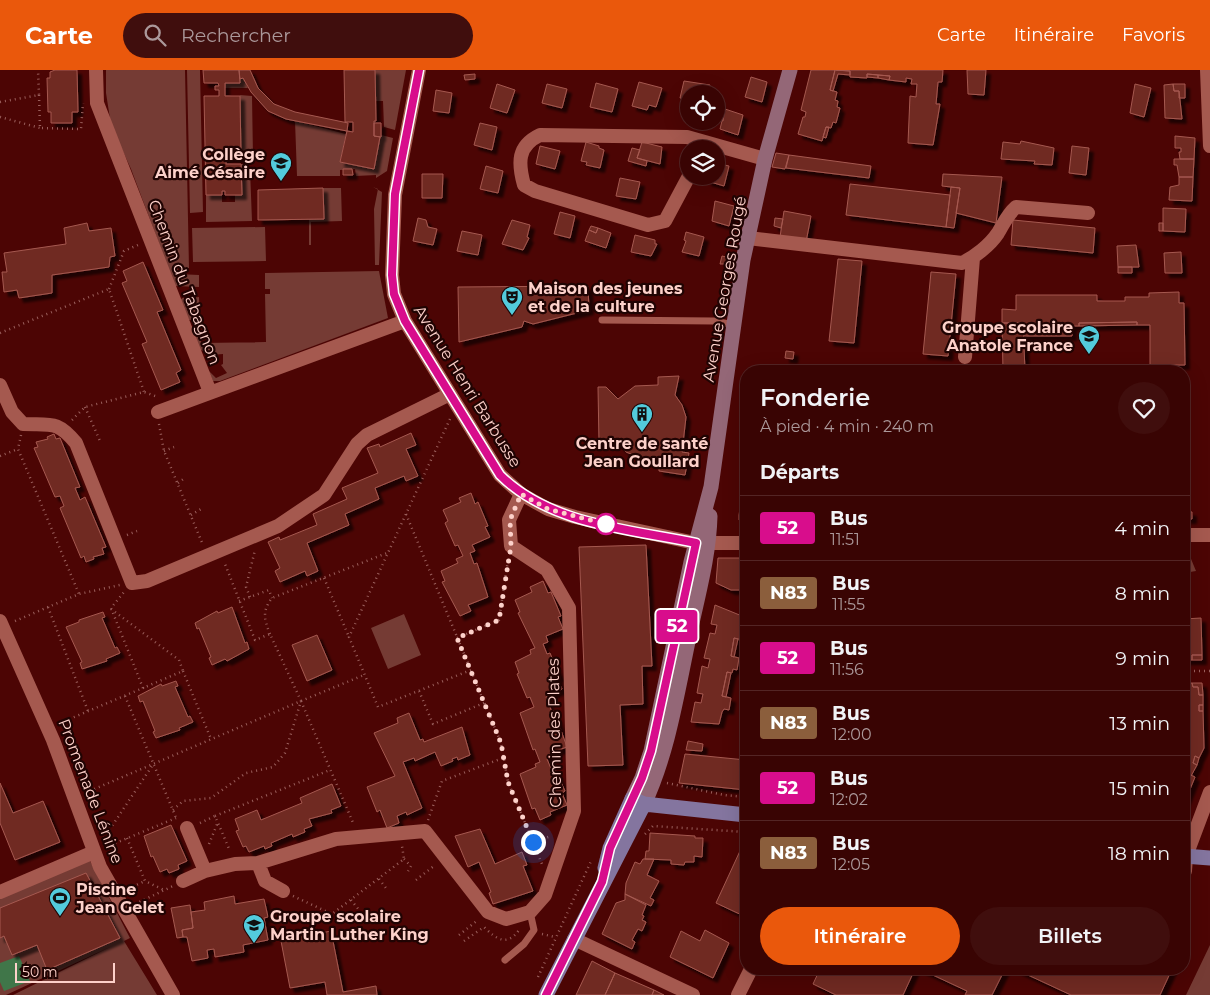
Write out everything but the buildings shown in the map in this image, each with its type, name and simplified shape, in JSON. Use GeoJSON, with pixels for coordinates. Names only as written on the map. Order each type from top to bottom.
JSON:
{"type":"FeatureCollection","features":[{"type":"Feature","properties":{"kind":"main road"},"geometry":{"type":"LineString","coordinates":[[546,995],[602,882],[610,848],[638,802],[740,814]]}},
{"type":"Feature","properties":{"kind":"main road"},"geometry":{"type":"LineString","coordinates":[[1190,860],[1210,858]]}},
{"type":"Feature","properties":{"kind":"street","name":"Chemin du Tabagnon"},"geometry":{"type":"LineString","coordinates":[[96,70],[97,103],[210,392]]}},
{"type":"Feature","properties":{"kind":"street","name":"Avenue Henri Barbusse"},"geometry":{"type":"LineString","coordinates":[[419,70],[395,194],[392,275],[394,294],[405,321],[500,475],[521,494],[548,509],[575,517],[701,543],[740,544]]}},
{"type":"Feature","properties":{"kind":"street","name":"Avenue Georges Rougé"},"geometry":{"type":"LineString","coordinates":[[638,802],[655,781],[674,705],[711,487],[748,238],[765,159],[790,70]]}},
{"type":"Feature","properties":{"kind":"street"},"geometry":{"type":"LineString","coordinates":[[1207,70],[1210,146]]}},
{"type":"Feature","properties":{"kind":"street"},"geometry":{"type":"LineString","coordinates":[[684,185],[665,221],[648,225],[535,191],[524,185],[520,170],[521,154],[527,141],[540,135],[687,137],[694,140]]}},
{"type":"Feature","properties":{"kind":"street"},"geometry":{"type":"LineString","coordinates":[[725,150],[765,159]]}},
{"type":"Feature","properties":{"kind":"street"},"geometry":{"type":"LineString","coordinates":[[748,238],[962,263],[973,258],[998,234],[1005,217],[1016,207],[1088,213]]}},
{"type":"Feature","properties":{"kind":"street"},"geometry":{"type":"LineString","coordinates":[[965,357],[973,258]]}},
{"type":"Feature","properties":{"kind":"street"},"geometry":{"type":"LineString","coordinates":[[159,418],[177,405],[405,321]]}},
{"type":"Feature","properties":{"kind":"street"},"geometry":{"type":"LineString","coordinates":[[0,385],[12,412],[23,424],[55,425],[63,428],[76,443],[132,583],[147,581],[278,526],[324,495],[366,435],[450,394]]}},
{"type":"Feature","properties":{"kind":"street"},"geometry":{"type":"LineString","coordinates":[[511,546],[510,520],[521,494]]}},
{"type":"Feature","properties":{"kind":"street"},"geometry":{"type":"LineString","coordinates":[[1190,535],[1210,535]]}},
{"type":"Feature","properties":{"kind":"street","name":"Chemin des Plates"},"geometry":{"type":"LineString","coordinates":[[511,546],[547,570],[569,608],[574,811],[544,895],[525,914]]}},
{"type":"Feature","properties":{"kind":"street","name":"Promenade Lénine"},"geometry":{"type":"LineString","coordinates":[[1,623],[48,728],[94,852],[115,895],[173,995]]}},
{"type":"Feature","properties":{"kind":"street"},"geometry":{"type":"LineString","coordinates":[[1190,847],[1210,792]]}},
{"type":"Feature","properties":{"kind":"street"},"geometry":{"type":"LineString","coordinates":[[187,828],[203,866]]}},
{"type":"Feature","properties":{"kind":"street"},"geometry":{"type":"LineString","coordinates":[[183,881],[203,866],[258,864],[336,839],[425,831],[488,912],[506,919],[525,914]]}},
{"type":"Feature","properties":{"kind":"street"},"geometry":{"type":"LineString","coordinates":[[0,892],[94,852]]}},
{"type":"Feature","properties":{"kind":"street"},"geometry":{"type":"LineString","coordinates":[[258,864],[265,881],[283,891]]}},
{"type":"Feature","properties":{"kind":"street"},"geometry":{"type":"LineString","coordinates":[[574,939],[693,995]]}},
{"type":"Feature","properties":{"kind":"street"},"geometry":{"type":"LineString","coordinates":[[738,995],[748,975]]}},
{"type":"Feature","properties":{"kind":"lane"},"geometry":{"type":"LineString","coordinates":[[602,320],[714,321],[734,325]]}},
{"type":"Feature","properties":{"kind":"lane"},"geometry":{"type":"LineString","coordinates":[[505,960],[524,944],[534,930],[525,914]]}},
{"type":"Feature","properties":{"kind":"path"},"geometry":{"type":"LineString","coordinates":[[38,70],[40,128]]}},
{"type":"Feature","properties":{"kind":"path"},"geometry":{"type":"LineString","coordinates":[[0,102],[39,95]]}},
{"type":"Feature","properties":{"kind":"path"},"geometry":{"type":"LineString","coordinates":[[0,117],[40,128],[81,129],[82,103],[97,103]]}},
{"type":"Feature","properties":{"kind":"path"},"geometry":{"type":"LineString","coordinates":[[144,392],[108,290],[124,251],[150,240]]}},
{"type":"Feature","properties":{"kind":"path"},"geometry":{"type":"LineString","coordinates":[[0,333],[108,290]]}},
{"type":"Feature","properties":{"kind":"path"},"geometry":{"type":"LineString","coordinates":[[63,428],[85,407],[144,392],[177,405]]}},
{"type":"Feature","properties":{"kind":"path"},"geometry":{"type":"LineString","coordinates":[[85,407],[100,441]]}},
{"type":"Feature","properties":{"kind":"path"},"geometry":{"type":"LineString","coordinates":[[349,637],[448,421],[458,409]]}},
{"type":"Feature","properties":{"kind":"path"},"geometry":{"type":"LineString","coordinates":[[159,418],[164,451],[191,514],[238,601],[255,640],[270,634]]}},
{"type":"Feature","properties":{"kind":"path"},"geometry":{"type":"LineString","coordinates":[[23,424],[18,449],[79,594]]}},
{"type":"Feature","properties":{"kind":"path"},"geometry":{"type":"LineString","coordinates":[[164,451],[174,447]]}},
{"type":"Feature","properties":{"kind":"path"},"geometry":{"type":"LineString","coordinates":[[0,456],[18,449]]}},
{"type":"Feature","properties":{"kind":"path"},"geometry":{"type":"LineString","coordinates":[[178,483],[186,477]]}},
{"type":"Feature","properties":{"kind":"path"},"geometry":{"type":"LineString","coordinates":[[191,514],[201,509]]}},
{"type":"Feature","properties":{"kind":"path"},"geometry":{"type":"LineString","coordinates":[[406,514],[501,743],[508,782],[550,881]]}},
{"type":"Feature","properties":{"kind":"path"},"geometry":{"type":"LineString","coordinates":[[123,537],[137,531]]}},
{"type":"Feature","properties":{"kind":"path"},"geometry":{"type":"LineString","coordinates":[[250,597],[246,587],[258,535]]}},
{"type":"Feature","properties":{"kind":"path"},"geometry":{"type":"LineString","coordinates":[[457,638],[499,620],[511,546]]}},
{"type":"Feature","properties":{"kind":"path"},"geometry":{"type":"LineString","coordinates":[[359,837],[270,634],[264,618],[264,608],[272,598],[388,553]]}},
{"type":"Feature","properties":{"kind":"path"},"geometry":{"type":"LineString","coordinates":[[324,578],[378,707],[470,670]]}},
{"type":"Feature","properties":{"kind":"path"},"geometry":{"type":"LineString","coordinates":[[1,623],[79,594],[132,583]]}},
{"type":"Feature","properties":{"kind":"path"},"geometry":{"type":"LineString","coordinates":[[111,608],[132,583]]}},
{"type":"Feature","properties":{"kind":"path"},"geometry":{"type":"LineString","coordinates":[[238,601],[269,590],[272,598]]}},
{"type":"Feature","properties":{"kind":"path"},"geometry":{"type":"LineString","coordinates":[[48,607],[88,711]]}},
{"type":"Feature","properties":{"kind":"path"},"geometry":{"type":"LineString","coordinates":[[111,608],[178,660],[211,739]]}},
{"type":"Feature","properties":{"kind":"path"},"geometry":{"type":"LineString","coordinates":[[111,608],[143,688]]}},
{"type":"Feature","properties":{"kind":"path"},"geometry":{"type":"LineString","coordinates":[[1190,671],[1210,670]]}},
{"type":"Feature","properties":{"kind":"path"},"geometry":{"type":"LineString","coordinates":[[48,728],[184,671]]}},
{"type":"Feature","properties":{"kind":"path"},"geometry":{"type":"LineString","coordinates":[[74,798],[365,675]]}},
{"type":"Feature","properties":{"kind":"path"},"geometry":{"type":"LineString","coordinates":[[419,691],[433,724],[484,704]]}},
{"type":"Feature","properties":{"kind":"path"},"geometry":{"type":"LineString","coordinates":[[94,852],[176,818],[124,696]]}},
{"type":"Feature","properties":{"kind":"path"},"geometry":{"type":"LineString","coordinates":[[173,810],[183,801],[211,798],[246,773],[273,766],[284,753],[301,701]]}},
{"type":"Feature","properties":{"kind":"path"},"geometry":{"type":"LineString","coordinates":[[425,831],[442,781],[504,758]]}},
{"type":"Feature","properties":{"kind":"path"},"geometry":{"type":"LineString","coordinates":[[94,852],[153,765]]}},
{"type":"Feature","properties":{"kind":"path"},"geometry":{"type":"LineString","coordinates":[[187,828],[330,770]]}},
{"type":"Feature","properties":{"kind":"path"},"geometry":{"type":"LineString","coordinates":[[660,782],[740,796]]}},
{"type":"Feature","properties":{"kind":"path"},"geometry":{"type":"LineString","coordinates":[[216,816],[235,864]]}},
{"type":"Feature","properties":{"kind":"path"},"geometry":{"type":"LineString","coordinates":[[203,866],[218,822]]}},
{"type":"Feature","properties":{"kind":"path"},"geometry":{"type":"LineString","coordinates":[[642,836],[653,826],[740,832]]}},
{"type":"Feature","properties":{"kind":"path"},"geometry":{"type":"LineString","coordinates":[[400,834],[404,858],[411,866],[408,871]]}},
{"type":"Feature","properties":{"kind":"path"},"geometry":{"type":"LineString","coordinates":[[127,838],[145,882],[164,890]]}},
{"type":"Feature","properties":{"kind":"path"},"geometry":{"type":"LineString","coordinates":[[537,978],[595,852]]}},
{"type":"Feature","properties":{"kind":"path"},"geometry":{"type":"LineString","coordinates":[[283,891],[332,914],[404,858]]}},
{"type":"Feature","properties":{"kind":"path"},"geometry":{"type":"LineString","coordinates":[[416,880],[434,866]]}},
{"type":"Feature","properties":{"kind":"path"},"geometry":{"type":"LineString","coordinates":[[378,879],[386,888]]}},
{"type":"Feature","properties":{"kind":"path"},"geometry":{"type":"LineString","coordinates":[[123,909],[183,881]]}},
{"type":"Feature","properties":{"kind":"path"},"geometry":{"type":"LineString","coordinates":[[115,895],[145,882]]}},
{"type":"Feature","properties":{"kind":"path"},"geometry":{"type":"LineString","coordinates":[[351,900],[359,910]]}},
{"type":"Feature","properties":{"kind":"path"},"geometry":{"type":"LineString","coordinates":[[464,941],[484,927],[493,936],[504,940],[514,937],[521,927],[525,914]]}},
{"type":"Feature","properties":{"kind":"path"},"geometry":{"type":"LineString","coordinates":[[460,935],[479,920]]}},
{"type":"Feature","properties":{"kind":"shaded area"},"geometry":{"type":"Polygon","coordinates":[[[106,70],[185,70],[189,268],[178,268],[178,274],[199,275],[199,287],[175,286],[131,169],[111,125],[106,93],[106,70]]]}},
{"type":"Feature","properties":{"kind":"shaded area"},"geometry":{"type":"Polygon","coordinates":[[[187,70],[200,70],[203,212],[190,213],[187,70]]]}},
{"type":"Feature","properties":{"kind":"shaded area"},"geometry":{"type":"Polygon","coordinates":[[[375,70],[406,70],[395,130],[384,127],[383,101],[376,101],[375,70]]]}},
{"type":"Feature","properties":{"kind":"shaded area"},"geometry":{"type":"Polygon","coordinates":[[[243,78],[248,88],[225,88],[225,83],[243,78]]]}},
{"type":"Feature","properties":{"kind":"shaded area"},"geometry":{"type":"Polygon","coordinates":[[[240,95],[252,96],[253,157],[241,157],[240,95]]]}},
{"type":"Feature","properties":{"kind":"shaded area"},"geometry":{"type":"Polygon","coordinates":[[[295,121],[346,134],[340,162],[373,169],[381,135],[393,138],[387,171],[376,178],[376,175],[356,176],[355,169],[340,170],[340,176],[297,176],[295,121]]]}},
{"type":"Feature","properties":{"kind":"shaded area"},"geometry":{"type":"Polygon","coordinates":[[[241,164],[246,164],[250,169],[252,221],[206,222],[206,195],[222,195],[222,202],[235,202],[235,195],[242,194],[241,164]]]}},
{"type":"Feature","properties":{"kind":"shaded area"},"geometry":{"type":"Polygon","coordinates":[[[323,188],[341,188],[342,221],[311,222],[311,245],[309,245],[309,219],[324,218],[323,188]]]}},
{"type":"Feature","properties":{"kind":"shaded area"},"geometry":{"type":"Polygon","coordinates":[[[378,190],[382,192],[379,265],[375,265],[374,209],[378,190]]]}},
{"type":"Feature","properties":{"kind":"shaded area"},"geometry":{"type":"Polygon","coordinates":[[[265,227],[266,261],[193,262],[192,228],[265,227]]]}},
{"type":"Feature","properties":{"kind":"shaded area"},"geometry":{"type":"Polygon","coordinates":[[[379,271],[388,318],[220,381],[213,381],[209,371],[216,378],[227,373],[221,365],[223,364],[223,354],[211,355],[199,349],[194,334],[200,331],[201,343],[266,342],[265,294],[270,294],[270,289],[265,289],[265,273],[379,271]]]}},
{"type":"Feature","properties":{"kind":"shaded area"},"geometry":{"type":"Polygon","coordinates":[[[184,297],[184,299],[199,297],[200,320],[189,320],[178,301],[184,297]]]}},
{"type":"Feature","properties":{"kind":"shaded area"},"geometry":{"type":"Polygon","coordinates":[[[1190,556],[1196,571],[1190,572],[1190,556]]]}},
{"type":"Feature","properties":{"kind":"shaded area"},"geometry":{"type":"Polygon","coordinates":[[[404,614],[421,655],[388,669],[371,628],[404,614]]]}},
{"type":"Feature","properties":{"kind":"shaded area","name":"Piscine Jean Gelet"},"geometry":{"type":"Polygon","coordinates":[[[89,859],[130,938],[124,941],[157,995],[13,995],[112,946],[6,995],[0,995],[0,897],[89,859]]]}},
{"type":"Feature","properties":{"kind":"shaded area"},"geometry":{"type":"Polygon","coordinates":[[[1210,945],[1210,995],[1186,995],[1210,945]]]}},
{"type":"Feature","properties":{"kind":"shaded area"},"geometry":{"type":"Polygon","coordinates":[[[19,956],[30,981],[4,991],[0,982],[0,963],[19,956]]]}},
{"type":"Feature","properties":{"kind":"bus line","name":"52"},"geometry":{"type":"LineString","coordinates":[[419,70],[395,194],[392,246],[394,294],[405,321],[500,475],[510,486],[548,509],[575,517],[696,543],[651,751],[642,778],[610,848],[602,882],[546,995]]}},
{"type":"Feature","properties":{"kind":"place","name":"Collège Aimé Césaire"},"geometry":{"type":"Point","coordinates":[281,182]}},
{"type":"Feature","properties":{"kind":"place","name":"Maison des jeunes et de la culture"},"geometry":{"type":"Point","coordinates":[512,316]}},
{"type":"Feature","properties":{"kind":"place","name":"Groupe scolaire Anatole France"},"geometry":{"type":"Point","coordinates":[1089,355]}},
{"type":"Feature","properties":{"kind":"place","name":"Centre de santé Jean Goullard"},"geometry":{"type":"Point","coordinates":[642,433]}},
{"type":"Feature","properties":{"kind":"place","name":"Piscine Jean Gelet"},"geometry":{"type":"Point","coordinates":[60,917]}},
{"type":"Feature","properties":{"kind":"place","name":"Groupe scolaire Martin Luther King"},"geometry":{"type":"Point","coordinates":[254,944]}},
{"type":"Feature","properties":{"kind":"route"},"geometry":{"type":"LineString","coordinates":[[533,842],[508,782],[501,743],[457,638],[499,620],[511,546],[510,520],[521,494],[548,509],[606,524]]}}]}
